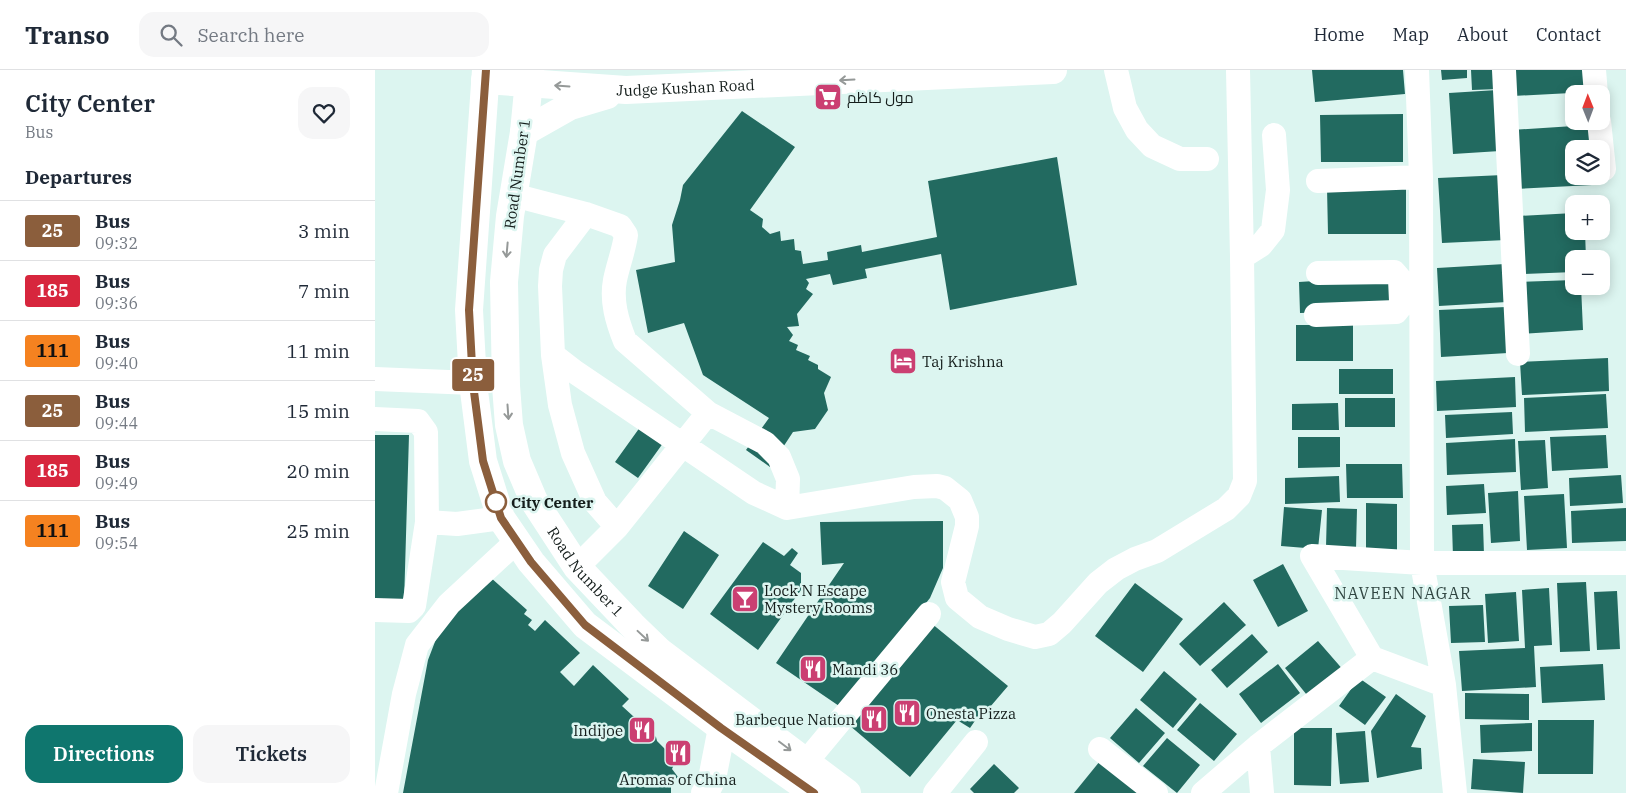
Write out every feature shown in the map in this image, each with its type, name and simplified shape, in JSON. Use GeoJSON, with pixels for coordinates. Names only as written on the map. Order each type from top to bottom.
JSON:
{"type":"FeatureCollection","features":[{"type":"Feature","properties":{"kind":"main road","name":"Judge Kushan Road"},"geometry":{"type":"LineString","coordinates":[[486,75],[529,77],[626,90],[1053,70]]}},
{"type":"Feature","properties":{"kind":"main road","name":"Road Number 1"},"geometry":{"type":"LineString","coordinates":[[486,75],[469,310],[473,384],[483,461],[501,518],[531,562],[585,625],[721,728],[811,782],[846,793]]}},
{"type":"Feature","properties":{"kind":"main road","name":"Road Number 1"},"geometry":{"type":"LineString","coordinates":[[529,77],[523,132],[513,194],[504,282],[506,386],[509,425],[517,461],[533,501],[577,567],[660,652],[811,782]]}},
{"type":"Feature","properties":{"kind":"main road"},"geometry":{"type":"LineString","coordinates":[[523,132],[570,106],[626,90]]}},
{"type":"Feature","properties":{"kind":"main road"},"geometry":{"type":"LineString","coordinates":[[705,793],[712,779],[721,728]]}},
{"type":"Feature","properties":{"kind":"street"},"geometry":{"type":"LineString","coordinates":[[1116,70],[1125,108],[1137,130],[1152,146],[1180,159],[1207,159]]}},
{"type":"Feature","properties":{"kind":"street"},"geometry":{"type":"LineString","coordinates":[[553,355],[575,372],[754,493],[787,508],[921,486],[945,488],[960,500],[967,517],[967,526],[953,582],[957,598],[980,617],[1007,629],[1035,637],[1049,634],[1062,623],[1098,583],[1116,569],[1135,559],[1157,551],[1226,509],[1239,496],[1245,481],[1243,257],[1238,70]]}},
{"type":"Feature","properties":{"kind":"street"},"geometry":{"type":"LineString","coordinates":[[1417,70],[1421,177],[1411,301],[1422,563],[1444,685],[1455,793]]}},
{"type":"Feature","properties":{"kind":"street"},"geometry":{"type":"LineString","coordinates":[[1504,70],[1518,354]]}},
{"type":"Feature","properties":{"kind":"street"},"geometry":{"type":"LineString","coordinates":[[1594,70],[1595,85]]}},
{"type":"Feature","properties":{"kind":"street"},"geometry":{"type":"LineString","coordinates":[[1243,257],[1261,245],[1273,230],[1278,190],[1274,135]]}},
{"type":"Feature","properties":{"kind":"street"},"geometry":{"type":"LineString","coordinates":[[1318,181],[1421,177]]}},
{"type":"Feature","properties":{"kind":"street"},"geometry":{"type":"LineString","coordinates":[[513,194],[586,214],[620,226],[626,235],[613,296],[625,341],[708,413],[765,443],[779,457],[788,479],[787,508]]}},
{"type":"Feature","properties":{"kind":"street"},"geometry":{"type":"LineString","coordinates":[[586,214],[555,255],[551,270],[553,355],[560,405],[573,453],[595,502],[617,528]]}},
{"type":"Feature","properties":{"kind":"street"},"geometry":{"type":"LineString","coordinates":[[1319,273],[1394,272],[1400,279],[1411,301]]}},
{"type":"Feature","properties":{"kind":"street"},"geometry":{"type":"LineString","coordinates":[[1316,315],[1396,312],[1411,301]]}},
{"type":"Feature","properties":{"kind":"street"},"geometry":{"type":"LineString","coordinates":[[375,379],[473,384]]}},
{"type":"Feature","properties":{"kind":"street"},"geometry":{"type":"LineString","coordinates":[[577,567],[617,528],[708,413]]}},
{"type":"Feature","properties":{"kind":"street"},"geometry":{"type":"LineString","coordinates":[[375,418],[418,421],[426,432],[427,522],[414,606],[409,611],[375,610]]}},
{"type":"Feature","properties":{"kind":"street"},"geometry":{"type":"LineString","coordinates":[[427,522],[457,524],[501,518]]}},
{"type":"Feature","properties":{"kind":"street"},"geometry":{"type":"LineString","coordinates":[[386,793],[404,694],[417,645],[449,604],[517,541]]}},
{"type":"Feature","properties":{"kind":"street"},"geometry":{"type":"LineString","coordinates":[[1444,685],[1371,658],[1312,556],[1422,563],[1626,563]]}},
{"type":"Feature","properties":{"kind":"street"},"geometry":{"type":"LineString","coordinates":[[811,782],[929,614]]}},
{"type":"Feature","properties":{"kind":"street"},"geometry":{"type":"LineString","coordinates":[[1203,793],[1257,746],[1371,658]]}},
{"type":"Feature","properties":{"kind":"street"},"geometry":{"type":"LineString","coordinates":[[935,793],[976,742]]}},
{"type":"Feature","properties":{"kind":"street"},"geometry":{"type":"LineString","coordinates":[[1257,746],[1262,793]]}},
{"type":"Feature","properties":{"kind":"street"},"geometry":{"type":"LineString","coordinates":[[1100,749],[1156,793]]}},
{"type":"Feature","properties":{"kind":"building"},"geometry":{"type":"Polygon","coordinates":[[[1312,70],[1403,70],[1405,94],[1315,102],[1312,70]]]}},
{"type":"Feature","properties":{"kind":"building"},"geometry":{"type":"Polygon","coordinates":[[[1441,70],[1467,70],[1467,78],[1442,80],[1441,70]]]}},
{"type":"Feature","properties":{"kind":"building"},"geometry":{"type":"Polygon","coordinates":[[[1471,70],[1498,70],[1499,89],[1472,90],[1471,70]]]}},
{"type":"Feature","properties":{"kind":"building"},"geometry":{"type":"Polygon","coordinates":[[[1511,70],[1588,70],[1589,85],[1565,85],[1565,93],[1513,96],[1511,70]]]}},
{"type":"Feature","properties":{"kind":"building"},"geometry":{"type":"Polygon","coordinates":[[[1497,90],[1500,151],[1453,154],[1449,93],[1497,90]]]}},
{"type":"Feature","properties":{"kind":"building","name":"Taj Krishna"},"geometry":{"type":"Polygon","coordinates":[[[742,111],[795,147],[750,210],[763,219],[762,227],[770,234],[780,231],[781,241],[794,239],[795,250],[801,251],[803,264],[828,260],[827,252],[861,245],[862,252],[937,237],[928,181],[1057,157],[1077,285],[950,310],[941,254],[865,269],[867,278],[833,285],[830,274],[806,279],[809,283],[806,289],[813,294],[797,314],[799,326],[787,327],[793,335],[789,341],[798,345],[796,350],[810,356],[808,360],[818,365],[818,369],[831,377],[824,393],[828,410],[815,429],[793,432],[770,467],[746,450],[769,418],[703,375],[684,323],[648,333],[636,270],[675,262],[672,225],[683,185],[742,111]]]}},
{"type":"Feature","properties":{"kind":"building"},"geometry":{"type":"Polygon","coordinates":[[[1403,114],[1403,162],[1321,162],[1320,115],[1403,114]]]}},
{"type":"Feature","properties":{"kind":"building"},"geometry":{"type":"Polygon","coordinates":[[[1565,127],[1565,130],[1589,130],[1590,140],[1565,140],[1565,185],[1592,185],[1514,189],[1511,130],[1565,127]]]}},
{"type":"Feature","properties":{"kind":"building"},"geometry":{"type":"Polygon","coordinates":[[[1503,175],[1506,240],[1442,243],[1438,178],[1503,175]]]}},
{"type":"Feature","properties":{"kind":"building"},"geometry":{"type":"Polygon","coordinates":[[[1406,187],[1406,234],[1328,234],[1327,188],[1406,187]]]}},
{"type":"Feature","properties":{"kind":"building"},"geometry":{"type":"Polygon","coordinates":[[[1565,213],[1565,240],[1585,240],[1586,250],[1565,250],[1565,272],[1521,274],[1518,216],[1565,213]]]}},
{"type":"Feature","properties":{"kind":"building"},"geometry":{"type":"Polygon","coordinates":[[[1505,264],[1507,302],[1439,306],[1437,268],[1505,264]]]}},
{"type":"Feature","properties":{"kind":"building"},"geometry":{"type":"Polygon","coordinates":[[[1393,276],[1392,310],[1300,313],[1299,282],[1393,276]]]}},
{"type":"Feature","properties":{"kind":"building"},"geometry":{"type":"Polygon","coordinates":[[[1565,280],[1565,295],[1581,295],[1583,330],[1522,334],[1519,282],[1565,280]]]}},
{"type":"Feature","properties":{"kind":"building"},"geometry":{"type":"Polygon","coordinates":[[[1506,307],[1508,353],[1441,357],[1439,310],[1506,307]]]}},
{"type":"Feature","properties":{"kind":"building"},"geometry":{"type":"Polygon","coordinates":[[[1296,325],[1353,325],[1353,361],[1296,361],[1296,325]]]}},
{"type":"Feature","properties":{"kind":"building"},"geometry":{"type":"Polygon","coordinates":[[[1608,358],[1609,391],[1522,395],[1520,362],[1608,358]]]}},
{"type":"Feature","properties":{"kind":"building"},"geometry":{"type":"Polygon","coordinates":[[[1339,369],[1393,369],[1393,394],[1339,394],[1339,369]]]}},
{"type":"Feature","properties":{"kind":"building"},"geometry":{"type":"Polygon","coordinates":[[[1515,377],[1516,407],[1437,411],[1436,381],[1515,377]]]}},
{"type":"Feature","properties":{"kind":"building"},"geometry":{"type":"Polygon","coordinates":[[[1606,394],[1608,428],[1525,432],[1524,398],[1606,394]]]}},
{"type":"Feature","properties":{"kind":"building"},"geometry":{"type":"Polygon","coordinates":[[[1345,398],[1395,398],[1395,427],[1345,427],[1345,398]]]}},
{"type":"Feature","properties":{"kind":"building"},"geometry":{"type":"Polygon","coordinates":[[[1338,403],[1339,430],[1292,430],[1292,404],[1338,403]]]}},
{"type":"Feature","properties":{"kind":"building"},"geometry":{"type":"Polygon","coordinates":[[[1512,412],[1513,434],[1446,438],[1445,415],[1512,412]]]}},
{"type":"Feature","properties":{"kind":"building"},"geometry":{"type":"Polygon","coordinates":[[[643,423],[666,439],[638,478],[615,462],[643,423]]]}},
{"type":"Feature","properties":{"kind":"building"},"geometry":{"type":"Polygon","coordinates":[[[375,435],[409,435],[404,603],[375,601],[375,435]]]}},
{"type":"Feature","properties":{"kind":"building"},"geometry":{"type":"Polygon","coordinates":[[[1606,435],[1608,468],[1552,471],[1550,437],[1606,435]]]}},
{"type":"Feature","properties":{"kind":"building"},"geometry":{"type":"Polygon","coordinates":[[[1298,437],[1340,437],[1340,467],[1298,468],[1298,437]]]}},
{"type":"Feature","properties":{"kind":"building"},"geometry":{"type":"Polygon","coordinates":[[[1515,439],[1516,472],[1447,475],[1446,443],[1515,439]]]}},
{"type":"Feature","properties":{"kind":"building"},"geometry":{"type":"Polygon","coordinates":[[[1545,440],[1548,488],[1521,490],[1518,441],[1545,440]]]}},
{"type":"Feature","properties":{"kind":"building"},"geometry":{"type":"Polygon","coordinates":[[[1346,464],[1402,464],[1403,498],[1347,498],[1346,464]]]}},
{"type":"Feature","properties":{"kind":"building"},"geometry":{"type":"Polygon","coordinates":[[[1621,475],[1623,503],[1570,506],[1569,478],[1621,475]]]}},
{"type":"Feature","properties":{"kind":"building"},"geometry":{"type":"Polygon","coordinates":[[[1339,476],[1340,502],[1285,504],[1285,478],[1339,476]]]}},
{"type":"Feature","properties":{"kind":"building"},"geometry":{"type":"Polygon","coordinates":[[[1484,484],[1486,513],[1447,515],[1446,486],[1484,484]]]}},
{"type":"Feature","properties":{"kind":"building"},"geometry":{"type":"Polygon","coordinates":[[[1518,491],[1520,541],[1491,543],[1488,493],[1518,491]]]}},
{"type":"Feature","properties":{"kind":"building"},"geometry":{"type":"Polygon","coordinates":[[[1564,494],[1567,548],[1527,550],[1524,496],[1564,494]]]}},
{"type":"Feature","properties":{"kind":"building"},"geometry":{"type":"Polygon","coordinates":[[[1366,503],[1397,504],[1397,550],[1366,549],[1366,503]]]}},
{"type":"Feature","properties":{"kind":"building"},"geometry":{"type":"Polygon","coordinates":[[[1284,507],[1322,510],[1318,549],[1281,546],[1284,507]]]}},
{"type":"Feature","properties":{"kind":"building"},"geometry":{"type":"Polygon","coordinates":[[[1327,508],[1357,509],[1356,549],[1326,547],[1327,508]]]}},
{"type":"Feature","properties":{"kind":"building"},"geometry":{"type":"Polygon","coordinates":[[[1626,508],[1626,541],[1572,543],[1571,511],[1626,508]]]}},
{"type":"Feature","properties":{"kind":"building"},"geometry":{"type":"Polygon","coordinates":[[[943,521],[943,568],[930,598],[842,708],[776,663],[844,563],[822,565],[820,522],[943,521]]]}},
{"type":"Feature","properties":{"kind":"building"},"geometry":{"type":"Polygon","coordinates":[[[1483,524],[1484,555],[1453,557],[1452,525],[1483,524]]]}},
{"type":"Feature","properties":{"kind":"building"},"geometry":{"type":"Polygon","coordinates":[[[684,531],[719,555],[683,609],[648,586],[684,531]]]}},
{"type":"Feature","properties":{"kind":"building"},"geometry":{"type":"Polygon","coordinates":[[[763,542],[784,556],[792,548],[798,553],[790,565],[801,573],[801,590],[758,650],[710,614],[763,542]]]}},
{"type":"Feature","properties":{"kind":"building"},"geometry":{"type":"Polygon","coordinates":[[[1283,564],[1308,611],[1278,627],[1253,580],[1283,564]]]}},
{"type":"Feature","properties":{"kind":"building"},"geometry":{"type":"Polygon","coordinates":[[[490,577],[527,610],[524,614],[532,620],[528,625],[535,631],[545,620],[580,653],[560,672],[574,686],[593,665],[629,699],[622,706],[656,737],[657,741],[667,751],[673,750],[674,759],[676,760],[672,769],[678,777],[671,783],[671,793],[403,793],[428,660],[441,626],[490,577]]]}},
{"type":"Feature","properties":{"kind":"building"},"geometry":{"type":"Polygon","coordinates":[[[1586,582],[1590,651],[1560,652],[1557,583],[1586,582]]]}},
{"type":"Feature","properties":{"kind":"building"},"geometry":{"type":"Polygon","coordinates":[[[1135,583],[1183,619],[1143,672],[1095,636],[1135,583]]]}},
{"type":"Feature","properties":{"kind":"building"},"geometry":{"type":"Polygon","coordinates":[[[1549,588],[1552,645],[1534,646],[1536,687],[1462,691],[1459,651],[1525,648],[1522,590],[1549,588]]]}},
{"type":"Feature","properties":{"kind":"building"},"geometry":{"type":"Polygon","coordinates":[[[1617,591],[1620,649],[1597,650],[1594,592],[1617,591]]]}},
{"type":"Feature","properties":{"kind":"building"},"geometry":{"type":"Polygon","coordinates":[[[1516,592],[1519,641],[1488,643],[1485,594],[1516,592]]]}},
{"type":"Feature","properties":{"kind":"building"},"geometry":{"type":"Polygon","coordinates":[[[1224,602],[1246,625],[1200,666],[1179,644],[1224,602]]]}},
{"type":"Feature","properties":{"kind":"building"},"geometry":{"type":"Polygon","coordinates":[[[1483,605],[1485,642],[1451,643],[1449,606],[1483,605]]]}},
{"type":"Feature","properties":{"kind":"building"},"geometry":{"type":"Polygon","coordinates":[[[931,623],[1008,686],[984,714],[979,715],[970,728],[957,720],[910,777],[849,725],[885,678],[893,677],[931,623]]]}},
{"type":"Feature","properties":{"kind":"building"},"geometry":{"type":"Polygon","coordinates":[[[1252,634],[1268,652],[1227,688],[1211,670],[1252,634]]]}},
{"type":"Feature","properties":{"kind":"building"},"geometry":{"type":"Polygon","coordinates":[[[1318,641],[1345,672],[1311,700],[1285,668],[1318,641]]]}},
{"type":"Feature","properties":{"kind":"building"},"geometry":{"type":"Polygon","coordinates":[[[1278,664],[1300,693],[1261,723],[1239,694],[1278,664]]]}},
{"type":"Feature","properties":{"kind":"building"},"geometry":{"type":"Polygon","coordinates":[[[1603,664],[1605,700],[1542,703],[1540,667],[1603,664]]]}},
{"type":"Feature","properties":{"kind":"building"},"geometry":{"type":"Polygon","coordinates":[[[1164,671],[1197,699],[1173,728],[1140,700],[1164,671]]]}},
{"type":"Feature","properties":{"kind":"building"},"geometry":{"type":"Polygon","coordinates":[[[1359,678],[1386,697],[1365,725],[1339,706],[1359,678]]]}},
{"type":"Feature","properties":{"kind":"building"},"geometry":{"type":"Polygon","coordinates":[[[1465,693],[1529,694],[1529,720],[1465,719],[1465,693]]]}},
{"type":"Feature","properties":{"kind":"building"},"geometry":{"type":"Polygon","coordinates":[[[1396,694],[1426,716],[1411,747],[1421,748],[1422,769],[1377,778],[1371,731],[1396,694]]]}},
{"type":"Feature","properties":{"kind":"building"},"geometry":{"type":"Polygon","coordinates":[[[1200,703],[1237,734],[1214,761],[1177,730],[1200,703]]]}},
{"type":"Feature","properties":{"kind":"building"},"geometry":{"type":"Polygon","coordinates":[[[1136,708],[1165,733],[1139,763],[1110,738],[1136,708]]]}},
{"type":"Feature","properties":{"kind":"building"},"geometry":{"type":"Polygon","coordinates":[[[1538,720],[1594,720],[1593,774],[1538,774],[1538,720]]]}},
{"type":"Feature","properties":{"kind":"building"},"geometry":{"type":"Polygon","coordinates":[[[1532,723],[1532,751],[1481,753],[1480,725],[1532,723]]]}},
{"type":"Feature","properties":{"kind":"building"},"geometry":{"type":"Polygon","coordinates":[[[1294,728],[1332,728],[1331,786],[1294,785],[1294,728]]]}},
{"type":"Feature","properties":{"kind":"building"},"geometry":{"type":"Polygon","coordinates":[[[1365,731],[1369,782],[1340,784],[1336,733],[1365,731]]]}},
{"type":"Feature","properties":{"kind":"building"},"geometry":{"type":"Polygon","coordinates":[[[1167,738],[1200,765],[1177,793],[1143,766],[1167,738]]]}},
{"type":"Feature","properties":{"kind":"building"},"geometry":{"type":"Polygon","coordinates":[[[1473,759],[1525,762],[1523,793],[1471,789],[1473,759]]]}},
{"type":"Feature","properties":{"kind":"building"},"geometry":{"type":"Polygon","coordinates":[[[1100,761],[1139,793],[1074,793],[1100,761]]]}},
{"type":"Feature","properties":{"kind":"building"},"geometry":{"type":"Polygon","coordinates":[[[994,764],[1019,788],[1014,793],[974,793],[970,789],[994,764]]]}},
{"type":"Feature","properties":{"kind":"bus line","name":"25"},"geometry":{"type":"LineString","coordinates":[[486,70],[469,310],[473,384],[483,461],[501,518],[531,562],[585,625],[721,728],[814,793]]}},
{"type":"Feature","properties":{"kind":"place","name":"مول كاظم"},"geometry":{"type":"Point","coordinates":[828,97]}},
{"type":"Feature","properties":{"kind":"place","name":"Taj Krishna"},"geometry":{"type":"Point","coordinates":[903,361]}},
{"type":"Feature","properties":{"kind":"place","name":"City Center"},"geometry":{"type":"Point","coordinates":[496,502]}},
{"type":"Feature","properties":{"kind":"place","name":"Lock N Escape Mystery Rooms"},"geometry":{"type":"Point","coordinates":[745,599]}},
{"type":"Feature","properties":{"kind":"place","name":"Mandi 36"},"geometry":{"type":"Point","coordinates":[813,669]}},
{"type":"Feature","properties":{"kind":"place","name":"Onesta Pizza"},"geometry":{"type":"Point","coordinates":[907,713]}},
{"type":"Feature","properties":{"kind":"place","name":"Barbeque Nation"},"geometry":{"type":"Point","coordinates":[874,719]}},
{"type":"Feature","properties":{"kind":"place","name":"Indijoe"},"geometry":{"type":"Point","coordinates":[642,730]}},
{"type":"Feature","properties":{"kind":"place","name":"Aromas of China"},"geometry":{"type":"Point","coordinates":[678,753]}},
{"type":"Feature","properties":{"kind":"district","name":"NAVEEN NAGAR"},"geometry":{"type":"Point","coordinates":[1403,593]}}]}
